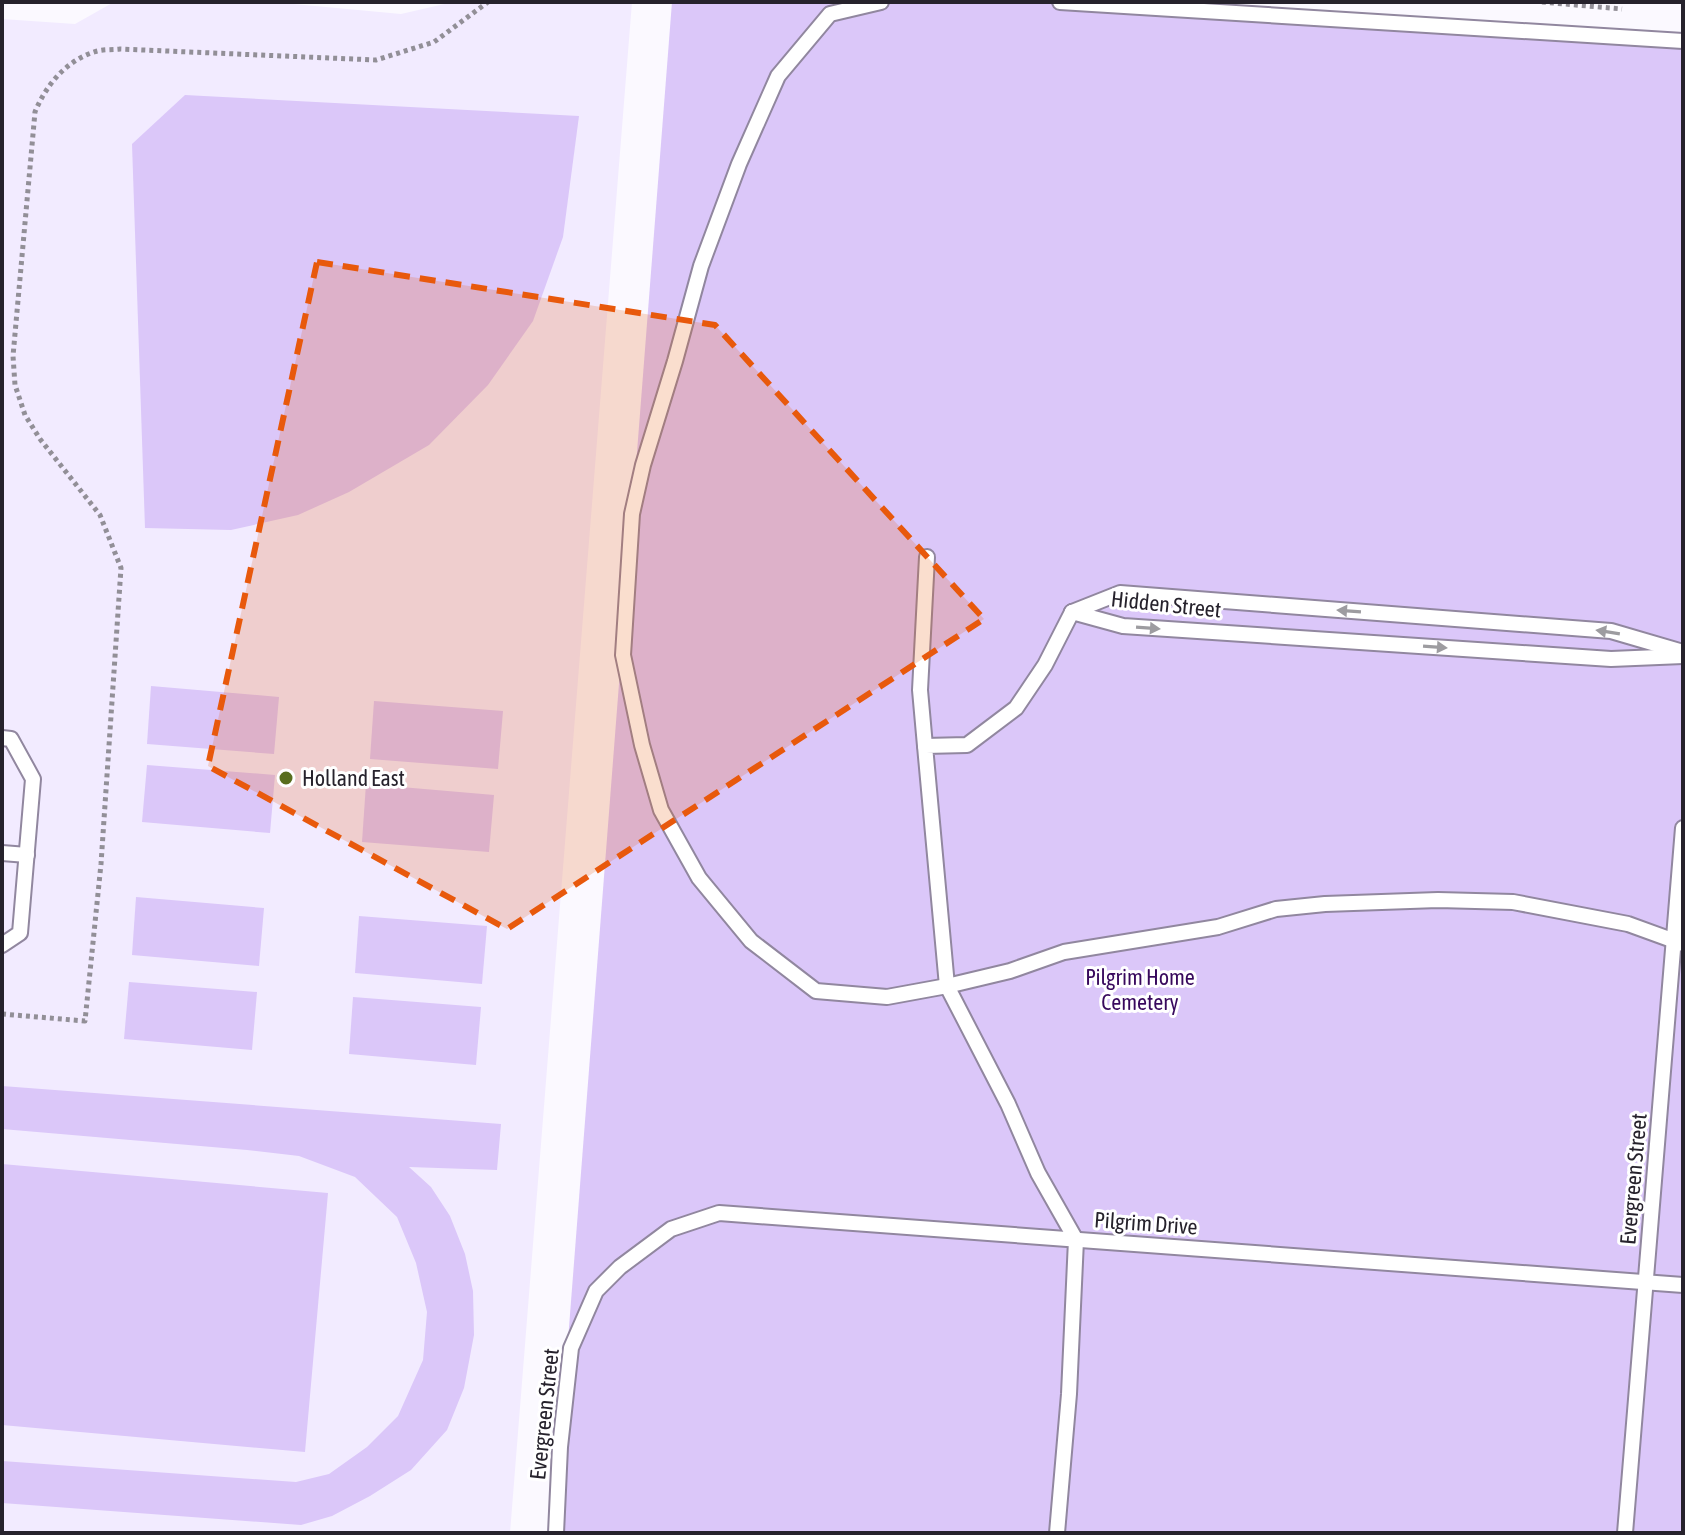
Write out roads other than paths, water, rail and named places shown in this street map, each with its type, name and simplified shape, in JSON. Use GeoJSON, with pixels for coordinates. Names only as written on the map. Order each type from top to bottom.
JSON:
{"type":"FeatureCollection","features":[{"type":"Feature","properties":{"kind":"lane"},"geometry":{"type":"LineString","coordinates":[[881,2],[830,14],[778,76],[739,164],[701,266],[643,465],[632,514],[623,655],[642,745],[661,810],[699,878],[751,941],[816,991],[887,997],[1010,971],[1064,952],[1218,927],[1276,909],[1325,904],[1438,900],[1513,902],[1628,924],[1678,943]]}},
{"type":"Feature","properties":{"kind":"lane"},"geometry":{"type":"LineString","coordinates":[[1060,2],[1683,41]]}},
{"type":"Feature","properties":{"kind":"lane"},"geometry":{"type":"LineString","coordinates":[[927,557],[920,690],[947,986],[1008,1104],[1038,1173],[1076,1240],[1069,1394],[1057,1533]]}},
{"type":"Feature","properties":{"kind":"lane","name":"Hidden Street"},"geometry":{"type":"LineString","coordinates":[[1072,612],[1120,593],[1611,631],[1683,654]]}},
{"type":"Feature","properties":{"kind":"lane"},"geometry":{"type":"LineString","coordinates":[[925,746],[967,745],[1016,708],[1045,665],[1072,612]]}},
{"type":"Feature","properties":{"kind":"lane","name":"Hidden Street"},"geometry":{"type":"LineString","coordinates":[[1072,612],[1123,626],[1611,659],[1683,654]]}},
{"type":"Feature","properties":{"kind":"lane"},"geometry":{"type":"LineString","coordinates":[[2,738],[11,739],[33,779],[20,933],[2,945]]}},
{"type":"Feature","properties":{"kind":"lane","name":"Evergreen Street"},"geometry":{"type":"LineString","coordinates":[[1625,1533],[1678,943],[1683,828]]}},
{"type":"Feature","properties":{"kind":"lane"},"geometry":{"type":"LineString","coordinates":[[2,853],[27,855]]}},
{"type":"Feature","properties":{"kind":"lane","name":"Pilgrim Drive"},"geometry":{"type":"LineString","coordinates":[[620,1267],[671,1229],[719,1213],[1683,1285]]}},
{"type":"Feature","properties":{"kind":"lane","name":"Evergreen Street"},"geometry":{"type":"LineString","coordinates":[[556,1533],[560,1447],[571,1348],[596,1291],[620,1267]]}},
{"type":"Feature","properties":{"kind":"place","name":"Holland East"},"geometry":{"type":"Point","coordinates":[286,778]}},
{"type":"Feature","properties":{"kind":"park label","name":"Pilgrim Home Cemetery"},"geometry":{"type":"Point","coordinates":[1140,990]}}]}
